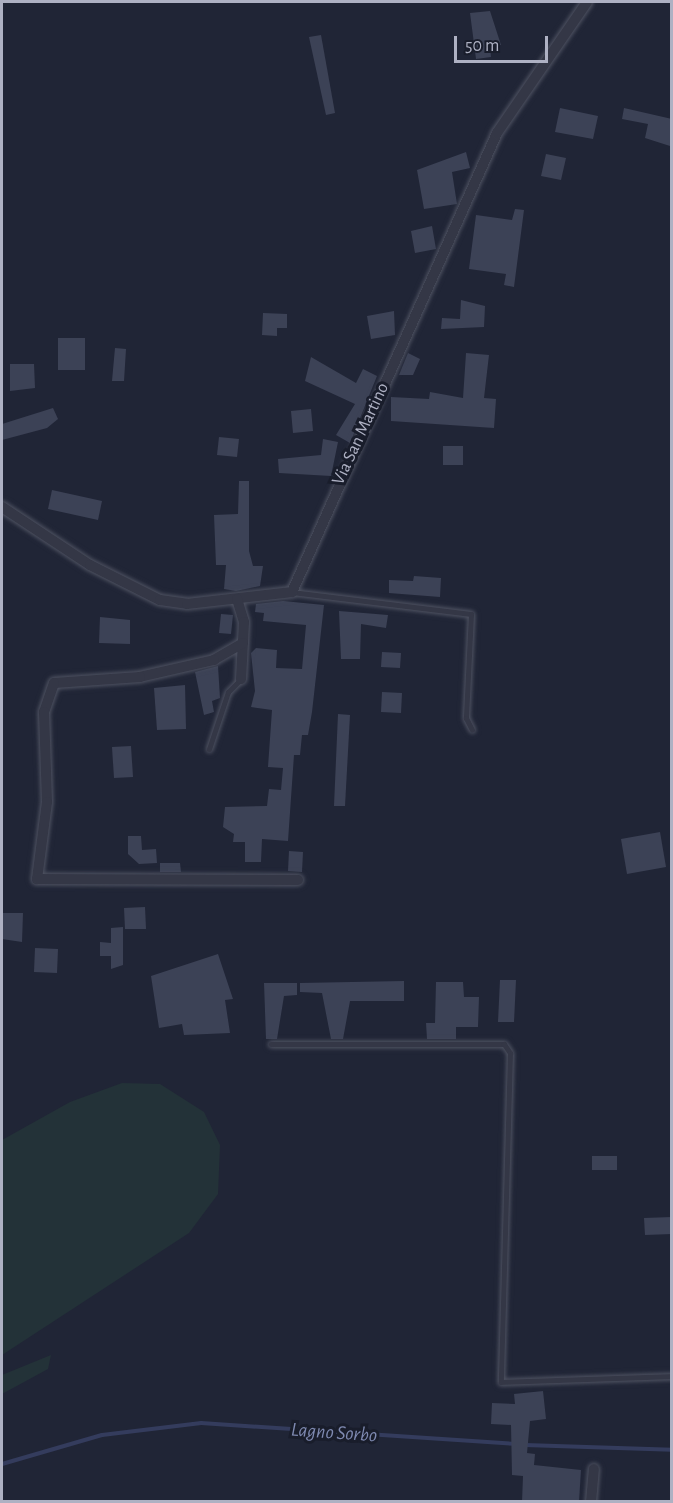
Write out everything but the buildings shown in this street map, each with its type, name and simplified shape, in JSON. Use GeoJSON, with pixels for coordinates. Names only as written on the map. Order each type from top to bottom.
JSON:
{"type":"FeatureCollection","features":[{"type":"Feature","properties":{"kind":"street","name":"Via San Martino"},"geometry":{"type":"LineString","coordinates":[[292,592],[497,133],[587,2]]}},
{"type":"Feature","properties":{"kind":"street"},"geometry":{"type":"LineString","coordinates":[[2,507],[140,592],[187,604],[292,592]]}},
{"type":"Feature","properties":{"kind":"street"},"geometry":{"type":"LineString","coordinates":[[237,599],[243,643],[241,679]]}},
{"type":"Feature","properties":{"kind":"street"},"geometry":{"type":"LineString","coordinates":[[243,643],[214,660],[140,677],[54,683],[44,712],[47,802],[37,879],[298,880]]}},
{"type":"Feature","properties":{"kind":"street"},"geometry":{"type":"LineString","coordinates":[[591,1502],[594,1469]]}},
{"type":"Feature","properties":{"kind":"lane"},"geometry":{"type":"LineString","coordinates":[[292,592],[471,614],[466,718],[472,730]]}},
{"type":"Feature","properties":{"kind":"lane"},"geometry":{"type":"LineString","coordinates":[[209,749],[228,692],[241,679]]}},
{"type":"Feature","properties":{"kind":"lane"},"geometry":{"type":"LineString","coordinates":[[271,1044],[504,1044],[510,1053],[501,1382],[672,1376]]}},
{"type":"Feature","properties":{"kind":"shaded area"},"geometry":{"type":"Polygon","coordinates":[[[122,1083],[160,1084],[204,1112],[220,1145],[218,1194],[189,1233],[2,1355],[2,1140],[70,1102],[122,1083]]]}},
{"type":"Feature","properties":{"kind":"shaded area"},"geometry":{"type":"Polygon","coordinates":[[[51,1355],[48,1369],[2,1394],[2,1375],[51,1355]]]}},
{"type":"Feature","properties":{"kind":"waterway","name":"Lagno Sorbo"},"geometry":{"type":"LineString","coordinates":[[2,1464],[102,1435],[201,1423],[515,1444]]}},
{"type":"Feature","properties":{"kind":"waterway","name":"Lagno Sorbo"},"geometry":{"type":"LineString","coordinates":[[525,1445],[672,1450]]}}]}
